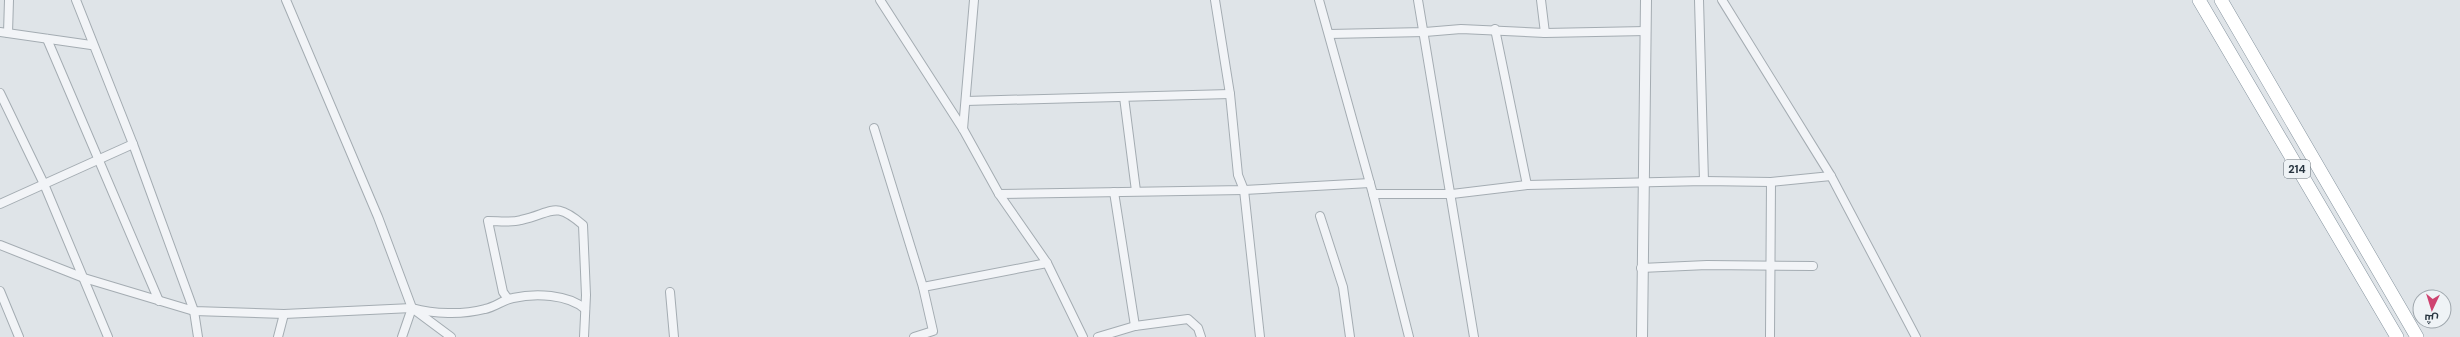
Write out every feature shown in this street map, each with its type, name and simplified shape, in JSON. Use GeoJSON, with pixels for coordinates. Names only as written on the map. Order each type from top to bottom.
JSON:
{"type":"FeatureCollection","features":[{"type":"Feature","properties":{"kind":"highway","name":"214"},"geometry":{"type":"LineString","coordinates":[[2199,0],[2397,337]]}},
{"type":"Feature","properties":{"kind":"highway","name":"214"},"geometry":{"type":"LineString","coordinates":[[2220,0],[2417,337]]}},
{"type":"Feature","properties":{"kind":"street"},"geometry":{"type":"LineString","coordinates":[[8,0],[4,33],[92,44]]}},
{"type":"Feature","properties":{"kind":"street"},"geometry":{"type":"LineString","coordinates":[[76,0],[92,44],[133,144],[194,311],[198,337]]}},
{"type":"Feature","properties":{"kind":"street"},"geometry":{"type":"LineString","coordinates":[[286,0],[378,217],[412,308],[451,337]]}},
{"type":"Feature","properties":{"kind":"street"},"geometry":{"type":"LineString","coordinates":[[880,0],[963,129],[999,194],[1047,263],[1083,337]]}},
{"type":"Feature","properties":{"kind":"street"},"geometry":{"type":"LineString","coordinates":[[963,129],[974,0]]}},
{"type":"Feature","properties":{"kind":"street"},"geometry":{"type":"LineString","coordinates":[[1215,0],[1230,94],[1238,175],[1244,190],[1260,337]]}},
{"type":"Feature","properties":{"kind":"street"},"geometry":{"type":"LineString","coordinates":[[1319,0],[1374,194],[1409,337]]}},
{"type":"Feature","properties":{"kind":"street"},"geometry":{"type":"LineString","coordinates":[[1418,0],[1425,32],[1452,194],[1474,337]]}},
{"type":"Feature","properties":{"kind":"street"},"geometry":{"type":"LineString","coordinates":[[1541,0],[1544,33]]}},
{"type":"Feature","properties":{"kind":"street"},"geometry":{"type":"LineString","coordinates":[[1642,337],[1641,268],[1646,0]]}},
{"type":"Feature","properties":{"kind":"street"},"geometry":{"type":"LineString","coordinates":[[1699,0],[1704,181]]}},
{"type":"Feature","properties":{"kind":"street"},"geometry":{"type":"LineString","coordinates":[[1722,0],[1831,176],[1916,337]]}},
{"type":"Feature","properties":{"kind":"street"},"geometry":{"type":"LineString","coordinates":[[1328,34],[1425,32],[1461,29],[1495,29],[1544,33],[1646,31]]}},
{"type":"Feature","properties":{"kind":"street"},"geometry":{"type":"LineString","coordinates":[[1495,29],[1527,185]]}},
{"type":"Feature","properties":{"kind":"street"},"geometry":{"type":"LineString","coordinates":[[47,39],[159,300]]}},
{"type":"Feature","properties":{"kind":"street"},"geometry":{"type":"LineString","coordinates":[[0,93],[44,184],[108,337]]}},
{"type":"Feature","properties":{"kind":"street"},"geometry":{"type":"LineString","coordinates":[[966,101],[1230,94]]}},
{"type":"Feature","properties":{"kind":"street"},"geometry":{"type":"LineString","coordinates":[[1124,96],[1136,191]]}},
{"type":"Feature","properties":{"kind":"street"},"geometry":{"type":"LineString","coordinates":[[874,128],[923,287],[934,334],[914,337]]}},
{"type":"Feature","properties":{"kind":"street"},"geometry":{"type":"LineString","coordinates":[[0,204],[98,158],[133,144]]}},
{"type":"Feature","properties":{"kind":"street"},"geometry":{"type":"LineString","coordinates":[[1374,194],[1452,194],[1527,185],[1704,181],[1771,182],[1831,176]]}},
{"type":"Feature","properties":{"kind":"street"},"geometry":{"type":"LineString","coordinates":[[1770,337],[1771,182]]}},
{"type":"Feature","properties":{"kind":"street"},"geometry":{"type":"LineString","coordinates":[[999,194],[1244,190],[1370,183]]}},
{"type":"Feature","properties":{"kind":"street"},"geometry":{"type":"LineString","coordinates":[[1114,192],[1135,326]]}},
{"type":"Feature","properties":{"kind":"street"},"geometry":{"type":"LineString","coordinates":[[508,300],[503,292],[488,221],[519,221],[542,212],[560,210],[568,213],[583,225],[585,310],[584,337]]}},
{"type":"Feature","properties":{"kind":"street"},"geometry":{"type":"LineString","coordinates":[[1320,216],[1343,287],[1350,337]]}},
{"type":"Feature","properties":{"kind":"street"},"geometry":{"type":"LineString","coordinates":[[0,245],[84,278],[194,311],[284,314],[412,308],[434,312],[485,309],[508,300],[546,296],[578,302],[585,310]]}},
{"type":"Feature","properties":{"kind":"street"},"geometry":{"type":"LineString","coordinates":[[923,287],[1047,263]]}},
{"type":"Feature","properties":{"kind":"street"},"geometry":{"type":"LineString","coordinates":[[1641,268],[1707,265],[1770,267],[1813,266]]}},
{"type":"Feature","properties":{"kind":"street"},"geometry":{"type":"LineString","coordinates":[[0,291],[19,337]]}},
{"type":"Feature","properties":{"kind":"street"},"geometry":{"type":"LineString","coordinates":[[670,292],[674,337]]}},
{"type":"Feature","properties":{"kind":"street"},"geometry":{"type":"LineString","coordinates":[[402,337],[412,308]]}},
{"type":"Feature","properties":{"kind":"street"},"geometry":{"type":"LineString","coordinates":[[278,337],[284,314]]}},
{"type":"Feature","properties":{"kind":"street"},"geometry":{"type":"LineString","coordinates":[[1098,337],[1135,326],[1188,319],[1198,328],[1201,337]]}}]}
